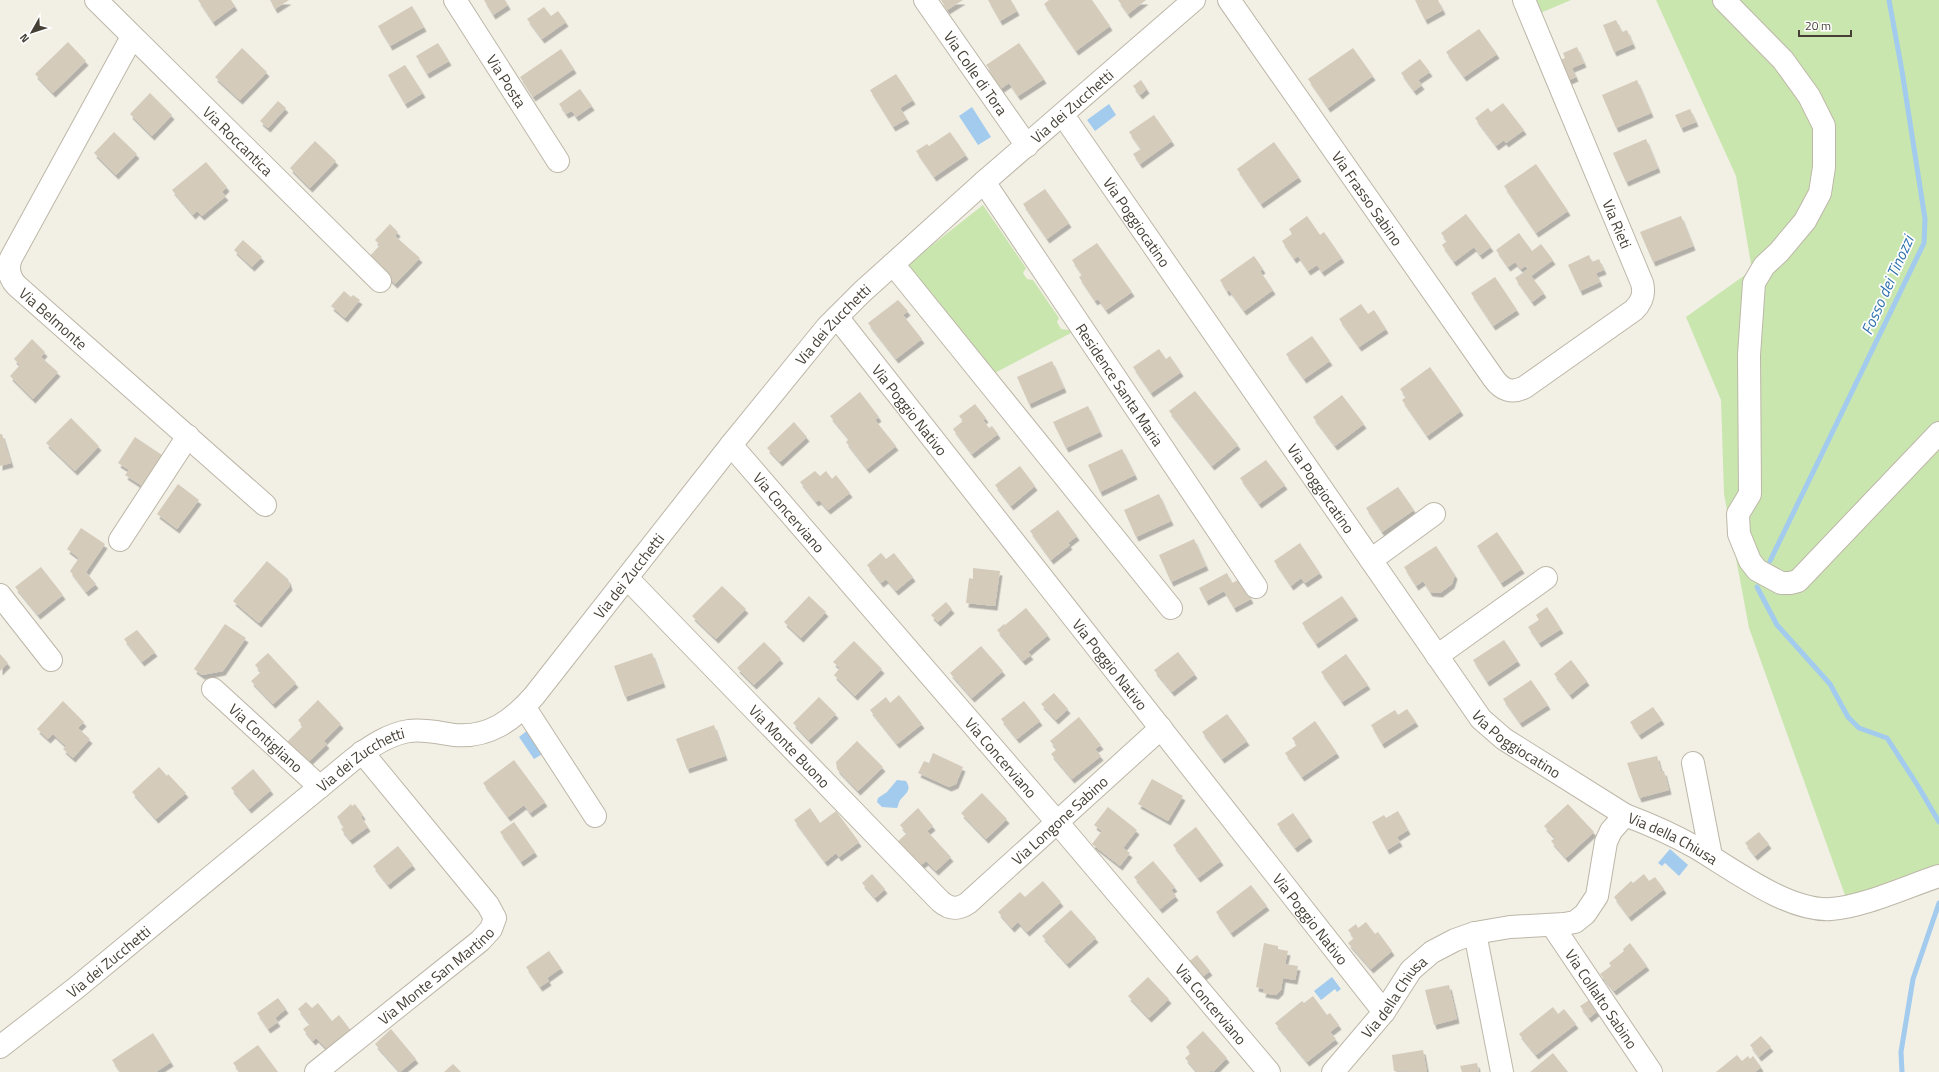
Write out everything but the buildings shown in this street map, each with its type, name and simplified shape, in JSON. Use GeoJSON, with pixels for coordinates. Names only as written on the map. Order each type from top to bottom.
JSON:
{"type":"FeatureCollection","features":[{"type":"Feature","properties":{"kind":"street","name":"Via Roccantica"},"geometry":{"type":"LineString","coordinates":[[96,0],[380,281]]}},
{"type":"Feature","properties":{"kind":"street","name":"Via Posta"},"geometry":{"type":"LineString","coordinates":[[455,0],[558,161]]}},
{"type":"Feature","properties":{"kind":"street","name":"Via Colle di Tora"},"geometry":{"type":"LineString","coordinates":[[925,0],[1026,146]]}},
{"type":"Feature","properties":{"kind":"street","name":"Via dei Zucchetti"},"geometry":{"type":"LineString","coordinates":[[0,1047],[76,988],[362,752],[384,739],[404,732],[424,731],[470,735],[485,733],[505,723],[524,708],[731,445],[810,347],[837,317],[984,182],[1194,0]]}},
{"type":"Feature","properties":{"kind":"street","name":"Via Rieti"},"geometry":{"type":"LineString","coordinates":[[1510,391],[1525,387],[1634,310],[1641,302],[1643,292],[1642,283],[1524,0]]}},
{"type":"Feature","properties":{"kind":"street"},"geometry":{"type":"LineString","coordinates":[[1724,0],[1783,60],[1809,96],[1824,126],[1824,167],[1820,193],[1805,221],[1779,252],[1764,266],[1754,283],[1749,355],[1750,494],[1738,514],[1739,534],[1750,561],[1757,570],[1773,579],[1790,584],[1798,581],[1939,432]]}},
{"type":"Feature","properties":{"kind":"street","name":"Via Frasso Sabino"},"geometry":{"type":"LineString","coordinates":[[1233,1],[1494,379],[1501,387],[1510,391]]}},
{"type":"Feature","properties":{"kind":"street","name":"Via Belmonte"},"geometry":{"type":"LineString","coordinates":[[132,37],[11,258],[9,265],[10,274],[17,286],[265,505]]}},
{"type":"Feature","properties":{"kind":"street","name":"Via Poggiocatino"},"geometry":{"type":"LineString","coordinates":[[1063,115],[1487,726],[1509,742],[1625,815]]}},
{"type":"Feature","properties":{"kind":"street","name":"Residence Santa Maria"},"geometry":{"type":"LineString","coordinates":[[984,182],[1256,587]]}},
{"type":"Feature","properties":{"kind":"street"},"geometry":{"type":"LineString","coordinates":[[893,264],[1171,608]]}},
{"type":"Feature","properties":{"kind":"street","name":"Via Poggio Nativo"},"geometry":{"type":"LineString","coordinates":[[837,317],[1384,1012]]}},
{"type":"Feature","properties":{"kind":"street"},"geometry":{"type":"LineString","coordinates":[[120,540],[188,436]]}},
{"type":"Feature","properties":{"kind":"street","name":"Via Concerviano"},"geometry":{"type":"LineString","coordinates":[[731,445],[1057,822],[1269,1072]]}},
{"type":"Feature","properties":{"kind":"street"},"geometry":{"type":"LineString","coordinates":[[1371,560],[1434,514]]}},
{"type":"Feature","properties":{"kind":"street","name":"Via Monte Buono"},"geometry":{"type":"LineString","coordinates":[[627,578],[940,901],[947,906],[955,908]]}},
{"type":"Feature","properties":{"kind":"street"},"geometry":{"type":"LineString","coordinates":[[1437,656],[1546,578]]}},
{"type":"Feature","properties":{"kind":"street"},"geometry":{"type":"LineString","coordinates":[[0,595],[51,660]]}},
{"type":"Feature","properties":{"kind":"street","name":"Via Contigliano"},"geometry":{"type":"LineString","coordinates":[[212,689],[320,787]]}},
{"type":"Feature","properties":{"kind":"street"},"geometry":{"type":"LineString","coordinates":[[524,708],[595,816]]}},
{"type":"Feature","properties":{"kind":"street","name":"Via Longone Sabino"},"geometry":{"type":"LineString","coordinates":[[955,908],[968,903],[1161,728]]}},
{"type":"Feature","properties":{"kind":"street","name":"Via Monte San Martino"},"geometry":{"type":"LineString","coordinates":[[316,1072],[480,941],[492,929],[495,918],[488,905],[362,752]]}},
{"type":"Feature","properties":{"kind":"street"},"geometry":{"type":"LineString","coordinates":[[1693,763],[1711,856]]}},
{"type":"Feature","properties":{"kind":"street","name":"Via della Chiusa"},"geometry":{"type":"LineString","coordinates":[[1333,1072],[1384,1012],[1407,976],[1421,960],[1445,944],[1475,933],[1504,927],[1552,925],[1575,922],[1585,914],[1592,906],[1600,883],[1606,842],[1611,831],[1625,815],[1677,837],[1777,895],[1800,905],[1816,909],[1846,907],[1939,876]]}},
{"type":"Feature","properties":{"kind":"street","name":"Via Collalto Sabino"},"geometry":{"type":"LineString","coordinates":[[1552,925],[1650,1072]]}},
{"type":"Feature","properties":{"kind":"street"},"geometry":{"type":"LineString","coordinates":[[1475,933],[1502,1072]]}},
{"type":"Feature","properties":{"kind":"green space"},"geometry":{"type":"Polygon","coordinates":[[[1531,0],[1571,0],[1538,14],[1531,0]]]}},
{"type":"Feature","properties":{"kind":"green space"},"geometry":{"type":"Polygon","coordinates":[[[1656,0],[1939,0],[1939,865],[1846,898],[1749,628],[1724,494],[1721,400],[1686,317],[1752,270],[1736,176],[1656,0]]]}},
{"type":"Feature","properties":{"kind":"green space"},"geometry":{"type":"Polygon","coordinates":[[[983,205],[1026,268],[1023,273],[1027,279],[1033,280],[1059,318],[1057,322],[1061,329],[1069,330],[1071,333],[989,376],[903,268],[983,205]]]}},
{"type":"Feature","properties":{"kind":"water"},"geometry":{"type":"Polygon","coordinates":[[[1109,104],[1116,115],[1095,131],[1087,120],[1109,104]]]}},
{"type":"Feature","properties":{"kind":"water"},"geometry":{"type":"Polygon","coordinates":[[[972,107],[991,137],[978,145],[959,116],[972,107]]]}},
{"type":"Feature","properties":{"kind":"water"},"geometry":{"type":"Polygon","coordinates":[[[528,730],[544,753],[534,759],[519,737],[528,730]]]}},
{"type":"Feature","properties":{"kind":"water"},"geometry":{"type":"Polygon","coordinates":[[[897,780],[906,781],[908,784],[908,791],[900,800],[897,808],[882,807],[877,802],[878,798],[887,792],[897,780]]]}},
{"type":"Feature","properties":{"kind":"water"},"geometry":{"type":"Polygon","coordinates":[[[1670,849],[1688,865],[1679,876],[1665,863],[1662,866],[1658,863],[1670,849]]]}},
{"type":"Feature","properties":{"kind":"water"},"geometry":{"type":"Polygon","coordinates":[[[1332,977],[1341,989],[1337,992],[1335,989],[1321,1000],[1314,991],[1332,977]]]}},
{"type":"Feature","properties":{"kind":"waterway","name":"Fosso dei Tinozzi"},"geometry":{"type":"LineString","coordinates":[[1770,561],[1924,243],[1925,219],[1902,71],[1889,0]]}},
{"type":"Feature","properties":{"kind":"waterway","name":"Fosso dei Tinozzi"},"geometry":{"type":"LineString","coordinates":[[1757,587],[1777,625],[1830,684],[1848,717],[1859,728],[1887,738],[1939,822]]}},
{"type":"Feature","properties":{"kind":"waterway","name":"Fosso dei Tinozzi"},"geometry":{"type":"LineString","coordinates":[[1902,1072],[1901,1052],[1913,979],[1939,903]]}}]}
